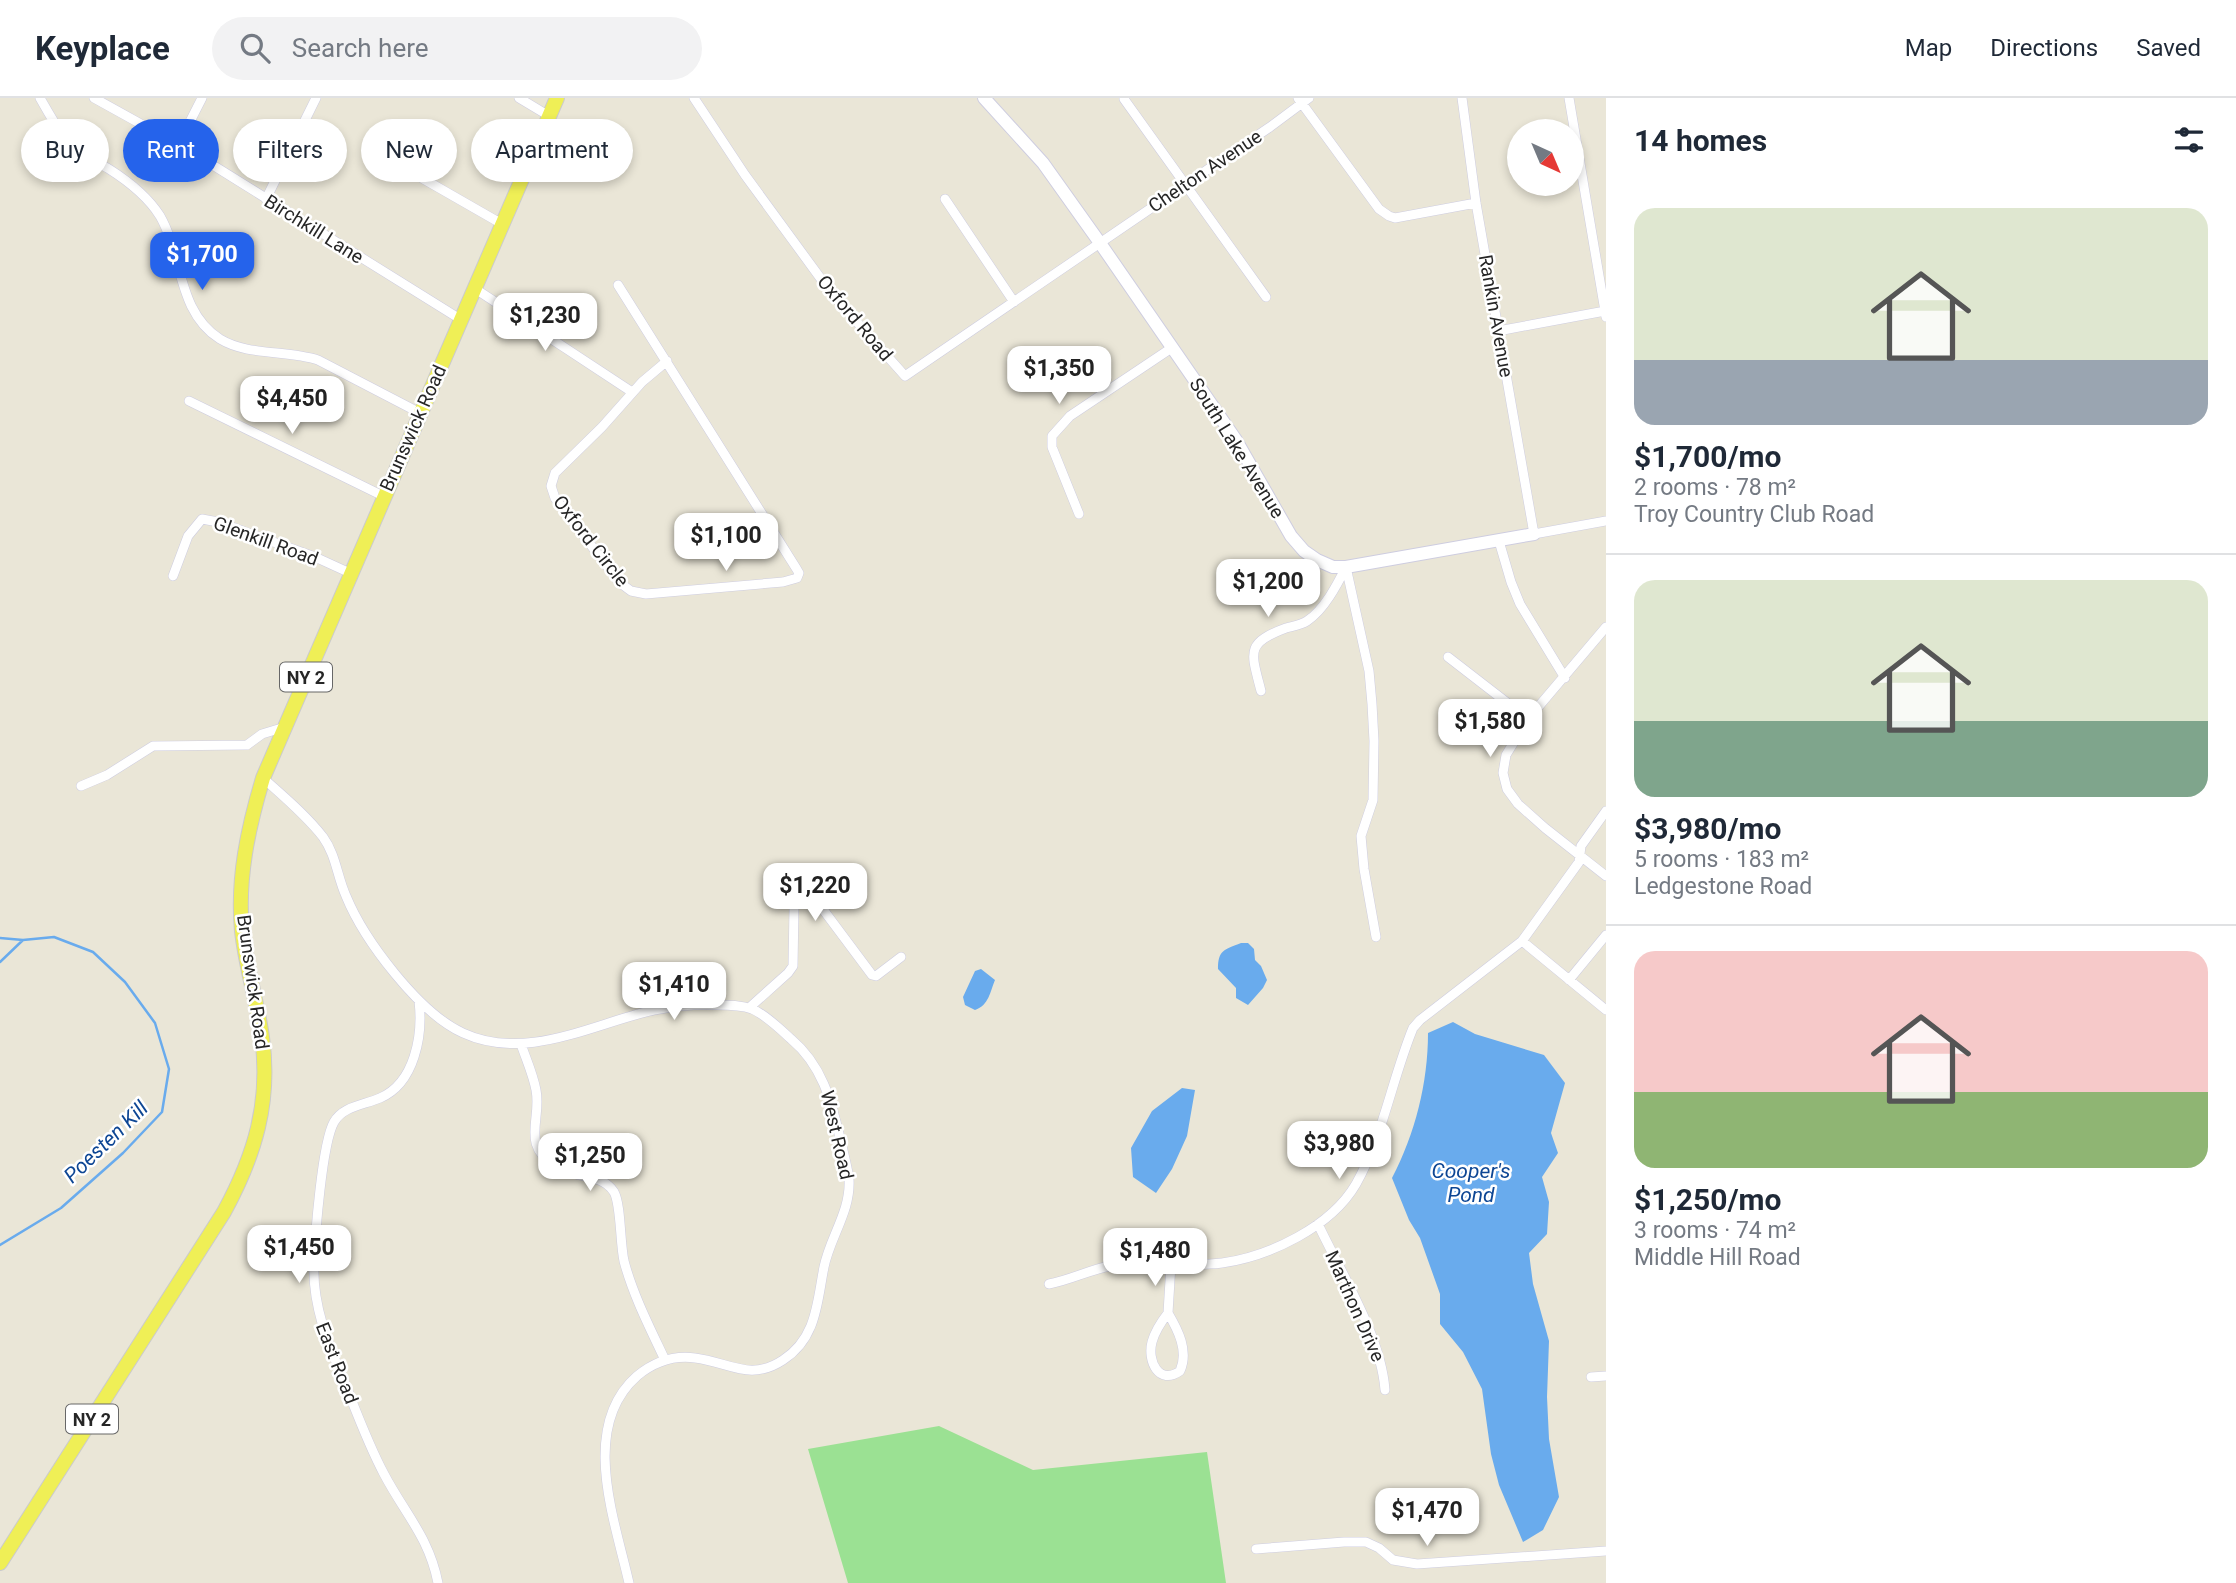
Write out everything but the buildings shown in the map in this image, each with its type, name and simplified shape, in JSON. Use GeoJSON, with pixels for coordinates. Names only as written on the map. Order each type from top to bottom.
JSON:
{"type":"FeatureCollection","features":[{"type":"Feature","properties":{"kind":"main road","name":"Brunswick Road"},"geometry":{"type":"LineString","coordinates":[[0,1563],[224,1212],[249,1160],[259,1128],[264,1095],[264,1066],[262,1036],[242,929],[242,889],[245,849],[263,778],[557,98]]}},
{"type":"Feature","properties":{"kind":"street"},"geometry":{"type":"LineString","coordinates":[[40,98],[60,133],[79,152],[121,178],[152,206],[170,240],[191,309],[207,329],[241,348],[318,360],[420,413]]}},
{"type":"Feature","properties":{"kind":"street","name":"Birchkill Lane"},"geometry":{"type":"LineString","coordinates":[[94,98],[132,119]]}},
{"type":"Feature","properties":{"kind":"street"},"geometry":{"type":"LineString","coordinates":[[191,119],[202,98]]}},
{"type":"Feature","properties":{"kind":"street"},"geometry":{"type":"LineString","coordinates":[[266,199],[316,98]]}},
{"type":"Feature","properties":{"kind":"street"},"geometry":{"type":"LineString","coordinates":[[519,98],[550,116]]}},
{"type":"Feature","properties":{"kind":"street","name":"Oxford Road"},"geometry":{"type":"LineString","coordinates":[[694,98],[745,175],[832,293],[902,375],[911,374],[1100,243]]}},
{"type":"Feature","properties":{"kind":"street","name":"South Lake Avenue"},"geometry":{"type":"LineString","coordinates":[[984,98],[1043,163],[1236,440],[1291,536],[1317,560],[1333,567],[1346,568],[1606,521]]}},
{"type":"Feature","properties":{"kind":"street","name":"Rankin Avenue"},"geometry":{"type":"LineString","coordinates":[[1462,98],[1476,203],[1534,534]]}},
{"type":"Feature","properties":{"kind":"street"},"geometry":{"type":"LineString","coordinates":[[1498,331],[1605,314],[1569,98]]}},
{"type":"Feature","properties":{"kind":"street"},"geometry":{"type":"LineString","coordinates":[[1125,99],[1266,297]]}},
{"type":"Feature","properties":{"kind":"street"},"geometry":{"type":"LineString","coordinates":[[1303,100],[1379,209],[1388,216],[1409,216],[1476,203]]}},
{"type":"Feature","properties":{"kind":"street","name":"Chelton Avenue"},"geometry":{"type":"LineString","coordinates":[[1100,243],[1303,100]]}},
{"type":"Feature","properties":{"kind":"street","name":"Birchkill Lane"},"geometry":{"type":"LineString","coordinates":[[219,170],[460,319]]}},
{"type":"Feature","properties":{"kind":"street"},"geometry":{"type":"LineString","coordinates":[[429,182],[502,224]]}},
{"type":"Feature","properties":{"kind":"street"},"geometry":{"type":"LineString","coordinates":[[945,199],[1014,302]]}},
{"type":"Feature","properties":{"kind":"street","name":"Oxford Circle"},"geometry":{"type":"LineString","coordinates":[[618,285],[667,361],[796,568],[799,573],[797,578],[783,582],[646,594],[631,591],[619,582],[555,498],[551,486],[555,473],[632,393],[667,361]]}},
{"type":"Feature","properties":{"kind":"street"},"geometry":{"type":"LineString","coordinates":[[474,288],[632,393]]}},
{"type":"Feature","properties":{"kind":"street"},"geometry":{"type":"LineString","coordinates":[[1079,514],[1052,447],[1052,436],[1070,416],[1173,347]]}},
{"type":"Feature","properties":{"kind":"street"},"geometry":{"type":"LineString","coordinates":[[189,401],[383,496]]}},
{"type":"Feature","properties":{"kind":"street","name":"Glenkill Road"},"geometry":{"type":"LineString","coordinates":[[173,576],[188,536],[202,519],[230,526],[315,557],[350,573]]}},
{"type":"Feature","properties":{"kind":"street"},"geometry":{"type":"LineString","coordinates":[[1499,541],[1520,604],[1565,678]]}},
{"type":"Feature","properties":{"kind":"street"},"geometry":{"type":"LineString","coordinates":[[1261,691],[1254,656],[1257,641],[1310,618],[1339,582],[1346,568]]}},
{"type":"Feature","properties":{"kind":"street"},"geometry":{"type":"LineString","coordinates":[[1346,568],[1368,671],[1372,704],[1373,800],[1361,836],[1364,869],[1377,937]]}},
{"type":"Feature","properties":{"kind":"street"},"geometry":{"type":"LineString","coordinates":[[1606,627],[1528,719],[1506,755],[1503,774],[1507,789],[1518,804],[1606,876]]}},
{"type":"Feature","properties":{"kind":"street"},"geometry":{"type":"LineString","coordinates":[[1448,657],[1528,719]]}},
{"type":"Feature","properties":{"kind":"street"},"geometry":{"type":"LineString","coordinates":[[82,786],[107,775],[153,746],[247,745],[262,734],[285,727]]}},
{"type":"Feature","properties":{"kind":"street"},"geometry":{"type":"LineString","coordinates":[[263,778],[323,837],[334,856],[346,896],[360,923],[393,970],[419,1001],[441,1020],[464,1034],[501,1043],[521,1044],[550,1041],[653,1010],[702,1004],[750,1008],[793,966],[794,908],[801,897],[810,896],[816,900],[872,975],[876,976],[887,970],[901,957]]}},
{"type":"Feature","properties":{"kind":"street"},"geometry":{"type":"LineString","coordinates":[[1049,1284],[1109,1266],[1221,1263],[1250,1257],[1292,1240],[1318,1224],[1345,1198],[1360,1176],[1375,1142],[1413,1028],[1522,941],[1579,862],[1581,846],[1606,811]]}},
{"type":"Feature","properties":{"kind":"street"},"geometry":{"type":"LineString","coordinates":[[1569,980],[1606,935]]}},
{"type":"Feature","properties":{"kind":"street"},"geometry":{"type":"LineString","coordinates":[[1522,941],[1606,1010]]}},
{"type":"Feature","properties":{"kind":"street","name":"East Road"},"geometry":{"type":"LineString","coordinates":[[419,1001],[419,1032],[406,1075],[386,1095],[344,1111],[332,1125],[320,1201],[314,1290],[331,1351],[364,1432],[384,1475],[426,1541],[438,1583]]}},
{"type":"Feature","properties":{"kind":"street","name":"West Road"},"geometry":{"type":"LineString","coordinates":[[665,1360],[684,1357],[700,1359],[747,1371],[773,1365],[789,1355],[811,1328],[822,1289],[826,1260],[846,1208],[848,1175],[833,1107],[824,1081],[801,1047],[750,1008]]}},
{"type":"Feature","properties":{"kind":"street"},"geometry":{"type":"LineString","coordinates":[[521,1044],[536,1088],[534,1138],[537,1146],[557,1168],[592,1177],[613,1190],[617,1199],[625,1263],[665,1360],[652,1365],[631,1382],[615,1406],[605,1437],[607,1483],[629,1583]]}},
{"type":"Feature","properties":{"kind":"street","name":"Marthon Drive"},"geometry":{"type":"LineString","coordinates":[[1318,1224],[1375,1343],[1383,1366],[1385,1390]]}},
{"type":"Feature","properties":{"kind":"street"},"geometry":{"type":"LineString","coordinates":[[1168,1313],[1157,1329],[1150,1352],[1152,1363],[1157,1370],[1168,1376],[1180,1371],[1184,1360],[1182,1343],[1168,1313],[1171,1264]]}},
{"type":"Feature","properties":{"kind":"street"},"geometry":{"type":"LineString","coordinates":[[1591,1377],[1606,1376]]}},
{"type":"Feature","properties":{"kind":"street"},"geometry":{"type":"LineString","coordinates":[[1256,1549],[1366,1542],[1379,1548],[1393,1560],[1417,1564],[1606,1551]]}},
{"type":"Feature","properties":{"kind":"green space"},"geometry":{"type":"Polygon","coordinates":[[[939,1426],[1033,1470],[1207,1452],[1226,1583],[848,1583],[808,1449],[939,1426]]]}},
{"type":"Feature","properties":{"kind":"water"},"geometry":{"type":"Polygon","coordinates":[[[1241,943],[1248,943],[1254,949],[1255,960],[1267,980],[1248,1005],[1236,998],[1236,988],[1218,969],[1223,951],[1241,943]]]}},
{"type":"Feature","properties":{"kind":"water"},"geometry":{"type":"Polygon","coordinates":[[[981,969],[995,980],[986,1001],[975,1010],[965,1005],[963,997],[975,971],[981,969]]]}},
{"type":"Feature","properties":{"kind":"water","name":"Cooper's Pond"},"geometry":{"type":"Polygon","coordinates":[[[1453,1022],[1475,1034],[1544,1055],[1565,1083],[1551,1133],[1558,1153],[1542,1177],[1549,1202],[1547,1234],[1529,1253],[1533,1284],[1549,1341],[1549,1439],[1559,1497],[1543,1530],[1523,1542],[1499,1485],[1491,1454],[1482,1389],[1463,1352],[1440,1324],[1440,1294],[1420,1238],[1409,1220],[1392,1178],[1419,1108],[1426,1071],[1428,1033],[1453,1022]]]}},
{"type":"Feature","properties":{"kind":"water"},"geometry":{"type":"Polygon","coordinates":[[[1182,1088],[1195,1090],[1187,1136],[1172,1169],[1156,1193],[1133,1177],[1131,1148],[1152,1111],[1182,1088]]]}},
{"type":"Feature","properties":{"kind":"waterway","name":"Poesten Kill"},"geometry":{"type":"LineString","coordinates":[[0,962],[23,940],[54,937],[93,952],[125,982],[155,1023],[169,1069],[162,1112],[123,1153],[61,1208],[0,1245]]}},
{"type":"Feature","properties":{"kind":"waterway","name":"Poesten Kill"},"geometry":{"type":"LineString","coordinates":[[0,938],[23,940]]}}]}
